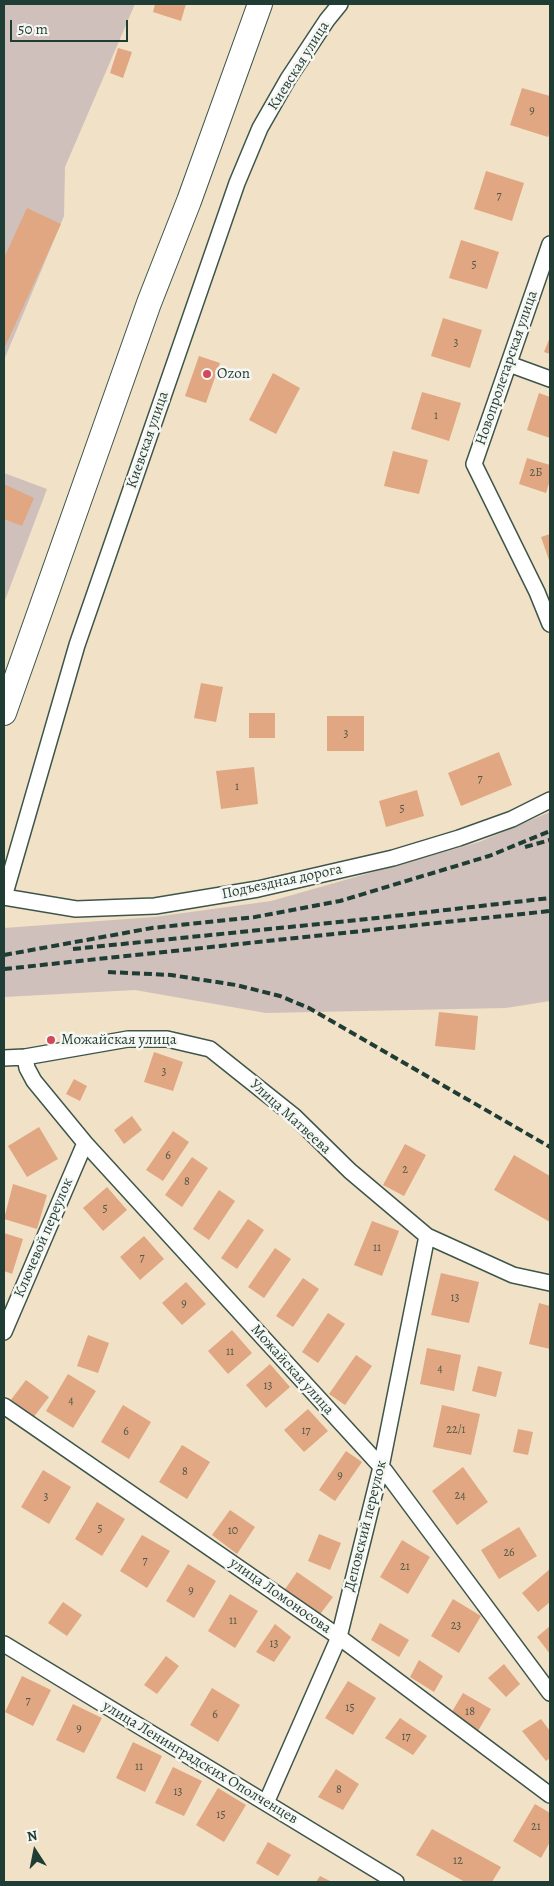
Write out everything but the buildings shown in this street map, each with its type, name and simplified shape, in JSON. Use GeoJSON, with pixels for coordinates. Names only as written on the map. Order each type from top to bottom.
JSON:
{"type":"FeatureCollection","features":[{"type":"Feature","properties":{"kind":"main road"},"geometry":{"type":"LineString","coordinates":[[4,713],[149,303],[189,201],[260,4]]}},
{"type":"Feature","properties":{"kind":"street","name":"Киевская улица"},"geometry":{"type":"LineString","coordinates":[[4,897],[77,645],[237,183],[260,128],[327,20],[340,4]]}},
{"type":"Feature","properties":{"kind":"street","name":"Новопролетарская улица"},"geometry":{"type":"LineString","coordinates":[[550,244],[474,464],[537,592],[550,624]]}},
{"type":"Feature","properties":{"kind":"street"},"geometry":{"type":"LineString","coordinates":[[509,364],[550,379]]}},
{"type":"Feature","properties":{"kind":"street","name":"Подъездная дорога"},"geometry":{"type":"LineString","coordinates":[[4,897],[76,909],[155,906],[258,889],[393,858],[459,838],[512,819],[550,800]]}},
{"type":"Feature","properties":{"kind":"street","name":"Улица Матвеева"},"geometry":{"type":"LineString","coordinates":[[4,1058],[25,1057],[128,1039],[167,1040],[210,1049],[294,1116],[350,1171],[427,1236],[513,1275],[550,1283]]}},
{"type":"Feature","properties":{"kind":"street","name":"Можайская улица"},"geometry":{"type":"LineString","coordinates":[[25,1057],[27,1068],[34,1081],[85,1144],[381,1467],[550,1693]]}},
{"type":"Feature","properties":{"kind":"street","name":"Ключевой переулок"},"geometry":{"type":"LineString","coordinates":[[4,1332],[85,1144]]}},
{"type":"Feature","properties":{"kind":"street","name":"Деповский переулок"},"geometry":{"type":"LineString","coordinates":[[266,1804],[339,1637],[381,1467],[427,1236]]}},
{"type":"Feature","properties":{"kind":"street","name":"улица Ломоносова"},"geometry":{"type":"LineString","coordinates":[[4,1406],[339,1637],[550,1795]]}},
{"type":"Feature","properties":{"kind":"street","name":"улица Ленинградских Ополченцев"},"geometry":{"type":"LineString","coordinates":[[4,1644],[396,1882]]}},
{"type":"Feature","properties":{"kind":"shaded area"},"geometry":{"type":"Polygon","coordinates":[[[4,4],[135,4],[65,167],[64,216],[4,360],[4,4]]]}},
{"type":"Feature","properties":{"kind":"shaded area"},"geometry":{"type":"Polygon","coordinates":[[[4,473],[47,489],[4,603],[4,473]]]}},
{"type":"Feature","properties":{"kind":"shaded area"},"geometry":{"type":"Polygon","coordinates":[[[550,812],[550,1001],[506,1008],[266,1013],[135,990],[4,997],[4,928],[154,917],[271,901],[479,842],[550,812]]]}},
{"type":"Feature","properties":{"kind":"railway"},"geometry":{"type":"LineString","coordinates":[[4,955],[152,928],[255,917],[340,901],[489,856],[550,831]]}},
{"type":"Feature","properties":{"kind":"railway"},"geometry":{"type":"LineString","coordinates":[[525,847],[550,840]]}},
{"type":"Feature","properties":{"kind":"railway"},"geometry":{"type":"LineString","coordinates":[[73,949],[368,919],[550,898]]}},
{"type":"Feature","properties":{"kind":"railway"},"geometry":{"type":"LineString","coordinates":[[4,969],[550,911]]}},
{"type":"Feature","properties":{"kind":"railway"},"geometry":{"type":"LineString","coordinates":[[108,972],[171,975],[236,985],[280,996],[309,1008],[550,1147]]}},
{"type":"Feature","properties":{"kind":"place","name":"Ozon"},"geometry":{"type":"Point","coordinates":[207,374]}},
{"type":"Feature","properties":{"kind":"place","name":"Можайская улица"},"geometry":{"type":"Point","coordinates":[51,1040]}}]}
